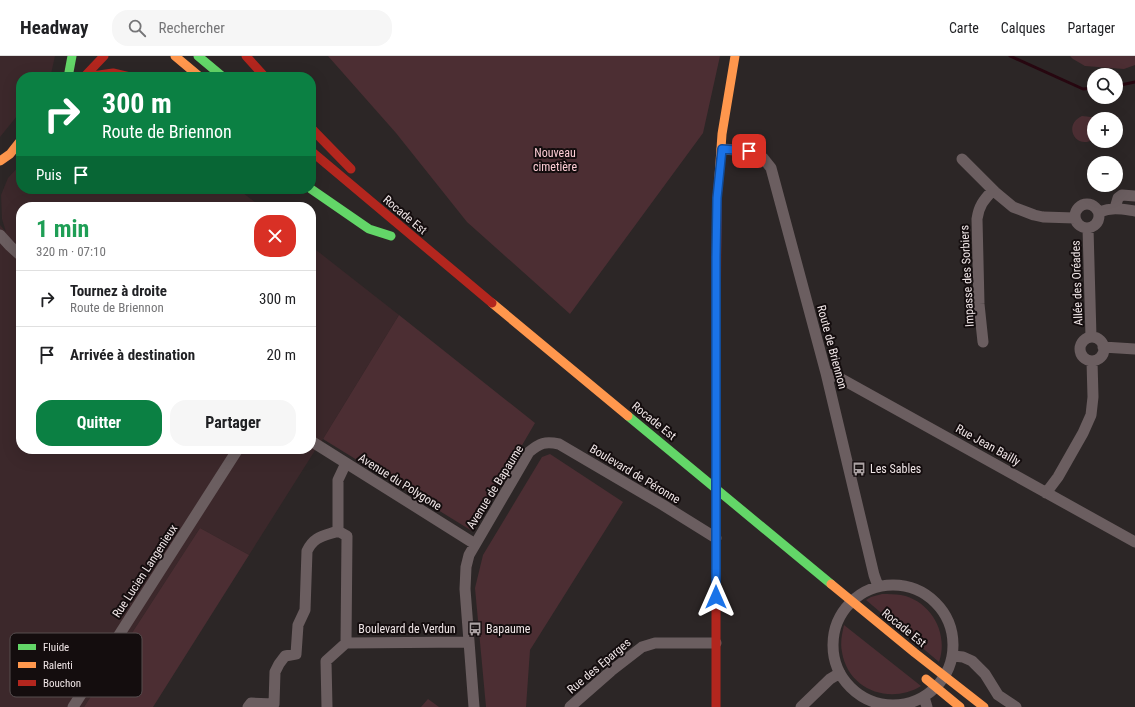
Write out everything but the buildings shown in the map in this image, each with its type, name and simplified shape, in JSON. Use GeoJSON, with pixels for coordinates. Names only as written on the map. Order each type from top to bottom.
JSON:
{"type":"FeatureCollection","features":[{"type":"Feature","properties":{"kind":"main road"},"geometry":{"type":"LineString","coordinates":[[90,72],[104,56]]}},
{"type":"Feature","properties":{"kind":"main road"},"geometry":{"type":"LineString","coordinates":[[175,56],[194,72]]}},
{"type":"Feature","properties":{"kind":"main road"},"geometry":{"type":"LineString","coordinates":[[198,56],[217,72]]}},
{"type":"Feature","properties":{"kind":"main road"},"geometry":{"type":"LineString","coordinates":[[246,56],[260,72]]}},
{"type":"Feature","properties":{"kind":"main road"},"geometry":{"type":"LineString","coordinates":[[716,707],[715,524],[717,198],[722,134],[735,56]]}},
{"type":"Feature","properties":{"kind":"main road"},"geometry":{"type":"LineString","coordinates":[[69,72],[76,59]]}},
{"type":"Feature","properties":{"kind":"main road"},"geometry":{"type":"LineString","coordinates":[[128,67],[134,72]]}},
{"type":"Feature","properties":{"kind":"main road"},"geometry":{"type":"LineString","coordinates":[[316,133],[355,174]]}},
{"type":"Feature","properties":{"kind":"main road"},"geometry":{"type":"LineString","coordinates":[[2,164],[16,146]]}},
{"type":"Feature","properties":{"kind":"main road","name":"Rocade Est"},"geometry":{"type":"LineString","coordinates":[[316,155],[429,251],[915,653],[984,707]]}},
{"type":"Feature","properties":{"kind":"main road"},"geometry":{"type":"LineString","coordinates":[[316,192],[369,229],[394,239],[368,217]]}},
{"type":"Feature","properties":{"kind":"main road"},"geometry":{"type":"LineString","coordinates":[[390,205],[422,236],[429,251]]}},
{"type":"Feature","properties":{"kind":"main road"},"geometry":{"type":"LineString","coordinates":[[705,496],[724,511]]}},
{"type":"Feature","properties":{"kind":"main road"},"geometry":{"type":"LineString","coordinates":[[834,603],[853,618]]}},
{"type":"Feature","properties":{"kind":"main road"},"geometry":{"type":"LineString","coordinates":[[920,674],[960,707]]}},
{"type":"Feature","properties":{"kind":"street","name":"Route de Briennon"},"geometry":{"type":"LineString","coordinates":[[722,149],[749,151],[763,158],[771,168],[826,373],[874,575],[878,586]]}},
{"type":"Feature","properties":{"kind":"street"},"geometry":{"type":"LineString","coordinates":[[962,159],[993,190],[1013,207],[1034,215],[1043,217],[1075,218],[1077,209],[1084,204],[1093,205],[1099,212],[1115,208],[1135,211]]}},
{"type":"Feature","properties":{"kind":"street","name":"Impasse des Sorbiers"},"geometry":{"type":"LineString","coordinates":[[983,342],[979,304],[977,219],[981,203],[993,190]]}},
{"type":"Feature","properties":{"kind":"street"},"geometry":{"type":"LineString","coordinates":[[1115,208],[1118,198],[1122,195],[1135,196]]}},
{"type":"Feature","properties":{"kind":"street","name":"Allée des Oréades"},"geometry":{"type":"LineString","coordinates":[[1075,218],[1080,226],[1084,228],[1093,227],[1099,221],[1099,212]]}},
{"type":"Feature","properties":{"kind":"street","name":"Allée des Oréades"},"geometry":{"type":"LineString","coordinates":[[1088,228],[1091,337]]}},
{"type":"Feature","properties":{"kind":"street"},"geometry":{"type":"LineString","coordinates":[[0,235],[16,251]]}},
{"type":"Feature","properties":{"kind":"street"},"geometry":{"type":"LineString","coordinates":[[0,248],[16,256]]}},
{"type":"Feature","properties":{"kind":"street","name":"Allée des Oréades"},"geometry":{"type":"LineString","coordinates":[[1092,361],[1087,360],[1080,353],[1081,344],[1084,340],[1091,337],[1098,339],[1103,347]]}},
{"type":"Feature","properties":{"kind":"street"},"geometry":{"type":"LineString","coordinates":[[1046,493],[1058,477],[1083,433],[1091,415],[1093,397],[1092,361],[1097,360],[1101,356],[1103,347],[1135,349]]}},
{"type":"Feature","properties":{"kind":"street","name":"Rue Jean Bailly"},"geometry":{"type":"LineString","coordinates":[[826,373],[838,377],[1135,542]]}},
{"type":"Feature","properties":{"kind":"street","name":"Boulevard de Péronne"},"geometry":{"type":"LineString","coordinates":[[539,444],[549,442],[559,444],[716,538]]}},
{"type":"Feature","properties":{"kind":"street","name":"Avenue du Polygone"},"geometry":{"type":"LineString","coordinates":[[316,444],[475,544]]}},
{"type":"Feature","properties":{"kind":"street","name":"Avenue de Bapaume"},"geometry":{"type":"LineString","coordinates":[[474,707],[465,589],[466,567],[469,555],[475,544],[529,452],[539,444]]}},
{"type":"Feature","properties":{"kind":"street","name":"Rue Lucien Langenieux"},"geometry":{"type":"LineString","coordinates":[[120,633],[235,454]]}},
{"type":"Feature","properties":{"kind":"street"},"geometry":{"type":"LineString","coordinates":[[338,531],[338,480],[346,463]]}},
{"type":"Feature","properties":{"kind":"street"},"geometry":{"type":"LineString","coordinates":[[248,707],[251,703],[274,705],[275,672],[285,656],[296,654],[298,625],[305,610],[307,551],[311,544],[318,538],[338,531],[347,536],[346,643]]}},
{"type":"Feature","properties":{"kind":"street"},"geometry":{"type":"LineString","coordinates":[[891,584],[904,585],[916,589],[927,595],[938,604],[946,615],[954,642],[953,656],[949,668],[942,680],[925,702],[911,702],[899,705],[873,704],[848,686],[834,661],[832,647],[839,617],[849,603],[863,593],[878,586],[891,584]]}},
{"type":"Feature","properties":{"kind":"street","name":"Boulevard de Verdun"},"geometry":{"type":"LineString","coordinates":[[327,707],[326,661],[346,643],[469,642]]}},
{"type":"Feature","properties":{"kind":"street","name":"Rue des Eparges"},"geometry":{"type":"LineString","coordinates":[[570,707],[611,671],[642,647],[656,644],[716,643]]}},
{"type":"Feature","properties":{"kind":"street"},"geometry":{"type":"LineString","coordinates":[[953,656],[972,660],[985,674],[998,695],[1016,707]]}},
{"type":"Feature","properties":{"kind":"street"},"geometry":{"type":"LineString","coordinates":[[801,707],[830,680],[840,674]]}},
{"type":"Feature","properties":{"kind":"street","name":"Rue Lucien Langenieux"},"geometry":{"type":"LineString","coordinates":[[73,707],[79,697]]}},
{"type":"Feature","properties":{"kind":"shaded area"},"geometry":{"type":"Polygon","coordinates":[[[0,56],[55,56],[51,72],[16,72],[16,117],[0,137],[0,56]]]}},
{"type":"Feature","properties":{"kind":"shaded area"},"geometry":{"type":"Polygon","coordinates":[[[16,169],[16,194],[244,194],[255,202],[16,202],[16,454],[313,454],[249,555],[200,528],[132,633],[10,633],[10,697],[90,697],[84,707],[0,707],[0,225],[6,232],[2,219],[1,195],[8,178],[16,169]]]}},
{"type":"Feature","properties":{"kind":"shaded area"},"geometry":{"type":"Polygon","coordinates":[[[316,250],[399,315],[316,449],[316,250]]]}},
{"type":"Feature","properties":{"kind":"green space","name":"Nouveau cimetière"},"geometry":{"type":"Polygon","coordinates":[[[328,56],[720,56],[703,133],[570,314],[467,222],[396,133],[328,56]]]}},
{"type":"Feature","properties":{"kind":"green space"},"geometry":{"type":"Polygon","coordinates":[[[1070,56],[1135,56],[1135,65],[1124,69],[1085,66],[1070,56]]]}},
{"type":"Feature","properties":{"kind":"green space"},"geometry":{"type":"Polygon","coordinates":[[[1082,116],[1087,117],[1087,142],[1082,142],[1074,135],[1072,130],[1076,120],[1082,116]]]}},
{"type":"Feature","properties":{"kind":"green space"},"geometry":{"type":"Polygon","coordinates":[[[399,315],[535,423],[472,531],[323,439],[399,315]]]}},
{"type":"Feature","properties":{"kind":"green space"},"geometry":{"type":"Polygon","coordinates":[[[550,454],[623,502],[530,650],[526,707],[486,707],[475,588],[483,555],[542,457],[550,454]]]}},
{"type":"Feature","properties":{"kind":"green space"},"geometry":{"type":"Polygon","coordinates":[[[200,528],[249,555],[153,707],[84,707],[90,697],[142,697],[142,633],[132,633],[200,528]]]}},
{"type":"Feature","properties":{"kind":"green space"},"geometry":{"type":"Polygon","coordinates":[[[882,594],[894,594],[912,598],[929,611],[935,620],[942,640],[939,662],[866,600],[882,594]]]}},
{"type":"Feature","properties":{"kind":"green space"},"geometry":{"type":"Polygon","coordinates":[[[844,625],[921,686],[909,692],[884,694],[861,684],[853,676],[846,665],[842,652],[841,645],[844,625]]]}},
{"type":"Feature","properties":{"kind":"green space"},"geometry":{"type":"Polygon","coordinates":[[[428,699],[439,707],[421,707],[428,699]]]}},
{"type":"Feature","properties":{"kind":"waterway"},"geometry":{"type":"LineString","coordinates":[[1010,56],[1083,89],[1087,89]]}},
{"type":"Feature","properties":{"kind":"waterway"},"geometry":{"type":"LineString","coordinates":[[1123,85],[1135,82]]}},
{"type":"Feature","properties":{"kind":"traffic: fast"},"geometry":{"type":"LineString","coordinates":[[69,72],[72,56]]}},
{"type":"Feature","properties":{"kind":"traffic: fast"},"geometry":{"type":"LineString","coordinates":[[198,56],[217,72]]}},
{"type":"Feature","properties":{"kind":"traffic: fast"},"geometry":{"type":"LineString","coordinates":[[316,192],[369,229],[391,236]]}},
{"type":"Feature","properties":{"kind":"traffic: fast"},"geometry":{"type":"LineString","coordinates":[[716,369],[716,546]]}},
{"type":"Feature","properties":{"kind":"traffic: fast"},"geometry":{"type":"LineString","coordinates":[[628,416],[831,584]]}},
{"type":"Feature","properties":{"kind":"traffic: slow"},"geometry":{"type":"LineString","coordinates":[[175,56],[194,72]]}},
{"type":"Feature","properties":{"kind":"traffic: slow"},"geometry":{"type":"LineString","coordinates":[[719,177],[722,134],[735,56]]}},
{"type":"Feature","properties":{"kind":"traffic: slow"},"geometry":{"type":"LineString","coordinates":[[0,161],[10,154],[16,146]]}},
{"type":"Feature","properties":{"kind":"traffic: slow"},"geometry":{"type":"LineString","coordinates":[[492,303],[628,416]]}},
{"type":"Feature","properties":{"kind":"traffic: slow"},"geometry":{"type":"LineString","coordinates":[[831,584],[984,707]]}},
{"type":"Feature","properties":{"kind":"traffic: slow"},"geometry":{"type":"LineString","coordinates":[[926,679],[960,707]]}},
{"type":"Feature","properties":{"kind":"traffic: jam"},"geometry":{"type":"LineString","coordinates":[[89,72],[104,56]]}},
{"type":"Feature","properties":{"kind":"traffic: jam"},"geometry":{"type":"LineString","coordinates":[[246,56],[260,72]]}},
{"type":"Feature","properties":{"kind":"traffic: jam"},"geometry":{"type":"LineString","coordinates":[[316,133],[351,169]]}},
{"type":"Feature","properties":{"kind":"traffic: jam"},"geometry":{"type":"LineString","coordinates":[[316,155],[492,303]]}},
{"type":"Feature","properties":{"kind":"traffic: jam"},"geometry":{"type":"LineString","coordinates":[[716,369],[717,198],[719,177]]}},
{"type":"Feature","properties":{"kind":"traffic: jam"},"geometry":{"type":"LineString","coordinates":[[716,546],[716,707]]}},
{"type":"Feature","properties":{"kind":"place","name":"Les Sables"},"geometry":{"type":"Point","coordinates":[859,469]}},
{"type":"Feature","properties":{"kind":"place","name":"Bapaume"},"geometry":{"type":"Point","coordinates":[475,629]}},
{"type":"Feature","properties":{"kind":"route"},"geometry":{"type":"LineString","coordinates":[[716,597],[717,198],[722,149],[749,151]]}}]}
